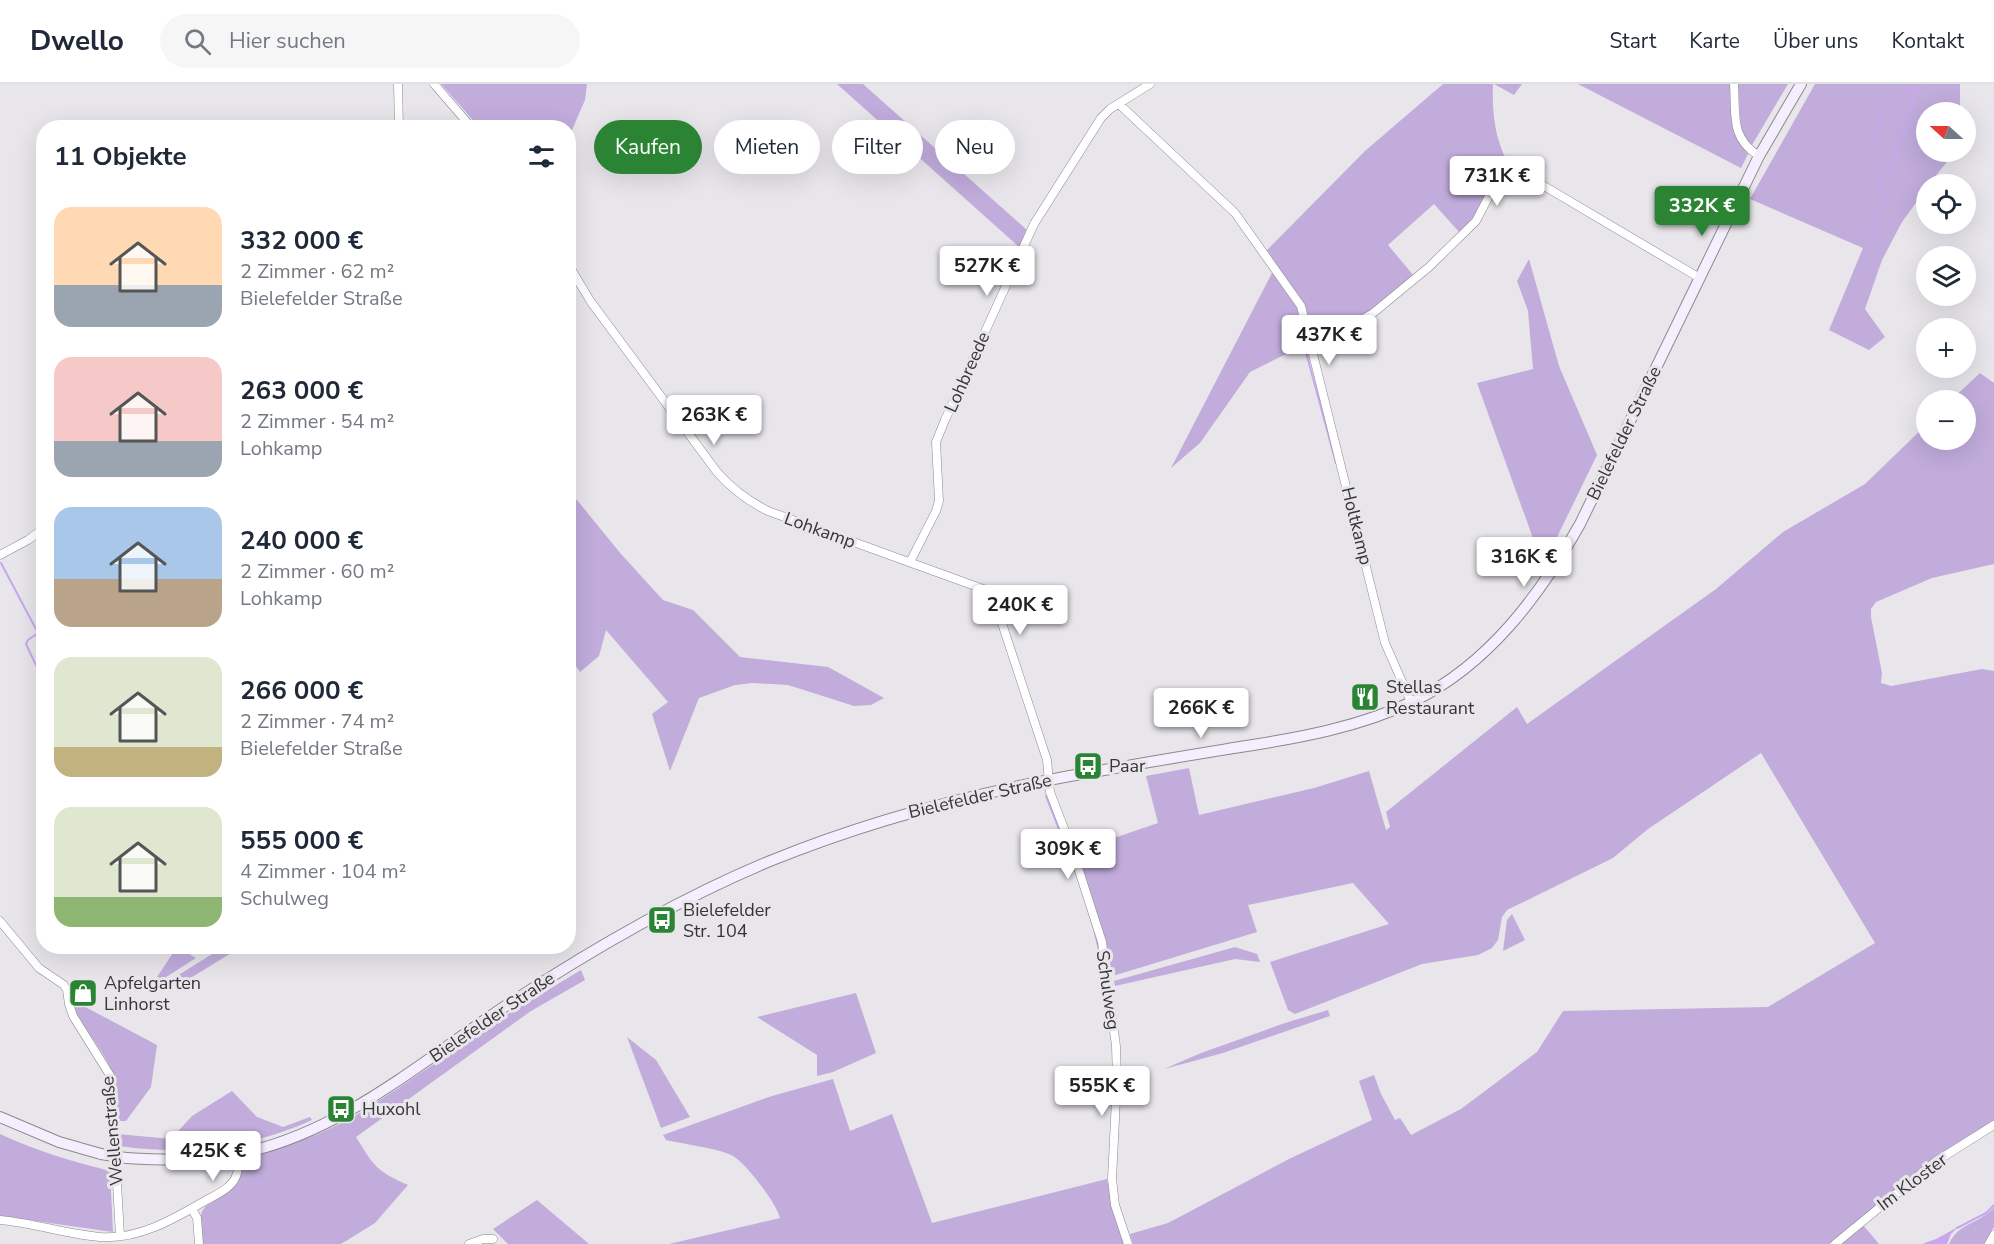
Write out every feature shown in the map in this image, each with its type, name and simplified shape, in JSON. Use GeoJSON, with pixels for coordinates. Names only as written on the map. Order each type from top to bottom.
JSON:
{"type":"FeatureCollection","features":[{"type":"Feature","properties":{"kind":"main road","name":"Bielefelder Straße"},"geometry":{"type":"LineString","coordinates":[[0,1117],[59,1142],[101,1154],[126,1158],[171,1161],[235,1154],[303,1133],[345,1113],[390,1086],[575,961],[613,938],[770,861],[873,823],[988,792],[1048,779],[1303,737],[1359,722],[1411,702],[1461,671],[1496,642],[1534,598],[1557,564],[1594,495],[1698,277],[1759,156],[1802,84]]}},
{"type":"Feature","properties":{"kind":"street"},"geometry":{"type":"LineString","coordinates":[[398,84],[399,120]]}},
{"type":"Feature","properties":{"kind":"street"},"geometry":{"type":"LineString","coordinates":[[434,84],[465,120]]}},
{"type":"Feature","properties":{"kind":"street","name":"Lohbreede"},"geometry":{"type":"LineString","coordinates":[[910,562],[939,501],[936,442],[1034,224],[1093,129],[1105,114],[1150,84]]}},
{"type":"Feature","properties":{"kind":"street"},"geometry":{"type":"LineString","coordinates":[[1734,84],[1737,131],[1741,141],[1759,156]]}},
{"type":"Feature","properties":{"kind":"street","name":"Holtkamp"},"geometry":{"type":"LineString","coordinates":[[1119,104],[1240,219],[1301,306],[1385,643],[1411,702]]}},
{"type":"Feature","properties":{"kind":"street"},"geometry":{"type":"LineString","coordinates":[[1311,347],[1372,314],[1429,267],[1476,221],[1499,177],[1503,172],[1511,169],[1517,170],[1698,277]]}},
{"type":"Feature","properties":{"kind":"street","name":"Lohkamp"},"geometry":{"type":"LineString","coordinates":[[576,277],[591,302],[727,483],[768,511],[986,590],[993,596],[1047,760],[1048,779]]}},
{"type":"Feature","properties":{"kind":"street"},"geometry":{"type":"LineString","coordinates":[[0,555],[36,534]]}},
{"type":"Feature","properties":{"kind":"street","name":"Schulweg"},"geometry":{"type":"LineString","coordinates":[[1048,779],[1050,792],[1073,852],[1101,942],[1116,1046],[1117,1079],[1112,1179],[1115,1205],[1128,1244]]}},
{"type":"Feature","properties":{"kind":"street","name":"Wellenstraße"},"geometry":{"type":"LineString","coordinates":[[0,921],[39,968],[68,990],[73,1016],[111,1077],[120,1236]]}},
{"type":"Feature","properties":{"kind":"street","name":"Im Kloster"},"geometry":{"type":"LineString","coordinates":[[1835,1244],[1935,1162],[1994,1125]]}},
{"type":"Feature","properties":{"kind":"street"},"geometry":{"type":"LineString","coordinates":[[0,1220],[101,1237],[120,1236],[148,1230],[225,1190],[238,1172],[235,1154]]}},
{"type":"Feature","properties":{"kind":"street"},"geometry":{"type":"LineString","coordinates":[[192,1209],[197,1218],[199,1244]]}},
{"type":"Feature","properties":{"kind":"street"},"geometry":{"type":"LineString","coordinates":[[1989,1244],[1994,1235]]}},
{"type":"Feature","properties":{"kind":"street"},"geometry":{"type":"LineString","coordinates":[[469,1244],[483,1239],[493,1239]]}},
{"type":"Feature","properties":{"kind":"shaded area"},"geometry":{"type":"Polygon","coordinates":[[[441,84],[587,84],[585,100],[576,121],[473,120],[441,84]]]}},
{"type":"Feature","properties":{"kind":"shaded area"},"geometry":{"type":"Polygon","coordinates":[[[837,84],[863,84],[903,120],[877,120],[837,84]]]}},
{"type":"Feature","properties":{"kind":"shaded area"},"geometry":{"type":"Polygon","coordinates":[[[1443,84],[1493,84],[1495,122],[1506,159],[1492,188],[1481,207],[1460,233],[1434,204],[1388,245],[1414,276],[1370,312],[1325,336],[1322,331],[1312,335],[1303,303],[1267,250],[1365,151],[1443,84]]]}},
{"type":"Feature","properties":{"kind":"shaded area"},"geometry":{"type":"Polygon","coordinates":[[[1494,84],[1522,84],[1514,95],[1494,84]]]}},
{"type":"Feature","properties":{"kind":"shaded area"},"geometry":{"type":"Polygon","coordinates":[[[1578,84],[1732,84],[1735,130],[1748,154],[1741,168],[1578,84]]]}},
{"type":"Feature","properties":{"kind":"shaded area"},"geometry":{"type":"Polygon","coordinates":[[[1738,84],[1788,84],[1752,145],[1744,138],[1741,131],[1738,84]]]}},
{"type":"Feature","properties":{"kind":"shaded area"},"geometry":{"type":"Polygon","coordinates":[[[1815,84],[1960,84],[1960,102],[1916,102],[1916,162],[1947,162],[1937,174],[1916,174],[1916,203],[1902,222],[1882,260],[1865,309],[1885,337],[1869,350],[1829,330],[1863,248],[1750,199],[1815,84]]]}},
{"type":"Feature","properties":{"kind":"shaded area"},"geometry":{"type":"Polygon","coordinates":[[[923,137],[935,148],[935,172],[923,161],[923,137]]]}},
{"type":"Feature","properties":{"kind":"shaded area"},"geometry":{"type":"Polygon","coordinates":[[[937,174],[964,174],[1027,230],[1019,247],[937,174]]]}},
{"type":"Feature","properties":{"kind":"shaded area"},"geometry":{"type":"Polygon","coordinates":[[[1529,259],[1559,366],[1597,455],[1543,566],[1477,383],[1533,369],[1528,311],[1517,281],[1529,259]]]}},
{"type":"Feature","properties":{"kind":"shaded area"},"geometry":{"type":"Polygon","coordinates":[[[1273,271],[1297,307],[1304,345],[1250,372],[1200,443],[1171,468],[1273,271]]]}},
{"type":"Feature","properties":{"kind":"shaded area"},"geometry":{"type":"Polygon","coordinates":[[[1980,373],[1994,383],[1994,564],[1932,578],[1876,602],[1871,609],[1871,617],[1882,673],[1881,683],[1891,686],[1982,669],[1994,671],[1994,1121],[1929,1163],[1829,1244],[1133,1244],[1130,1234],[1168,1223],[1289,1159],[1372,1120],[1359,1081],[1374,1075],[1395,1120],[1400,1118],[1411,1135],[1461,1109],[1537,1052],[1563,1011],[1768,1007],[1875,943],[1761,753],[1648,829],[1613,858],[1507,910],[1502,917],[1498,940],[1492,948],[1478,955],[1422,964],[1295,1014],[1288,1010],[1270,962],[1389,924],[1353,883],[1248,905],[1257,932],[1116,975],[1111,971],[1106,941],[1076,851],[1158,823],[1146,776],[1189,768],[1199,815],[1314,788],[1369,771],[1386,830],[1390,827],[1386,812],[1517,707],[1527,724],[1716,589],[1783,532],[1865,484],[1916,435],[1916,450],[1976,450],[1976,390],[1962,390],[1980,373]]]}},
{"type":"Feature","properties":{"kind":"shaded area"},"geometry":{"type":"Polygon","coordinates":[[[576,499],[621,554],[663,600],[693,610],[740,657],[828,667],[884,698],[871,705],[854,706],[788,685],[753,683],[735,685],[699,698],[670,771],[652,714],[668,702],[606,630],[599,656],[580,672],[576,666],[576,499]]]}},
{"type":"Feature","properties":{"kind":"shaded area"},"geometry":{"type":"Polygon","coordinates":[[[1512,914],[1525,940],[1503,951],[1507,920],[1512,914]]]}},
{"type":"Feature","properties":{"kind":"shaded area"},"geometry":{"type":"Polygon","coordinates":[[[1235,947],[1257,954],[1260,962],[1235,959],[1115,986],[1114,981],[1235,947]]]}},
{"type":"Feature","properties":{"kind":"shaded area"},"geometry":{"type":"Polygon","coordinates":[[[172,954],[189,954],[196,958],[160,981],[155,980],[172,954]]]}},
{"type":"Feature","properties":{"kind":"shaded area"},"geometry":{"type":"Polygon","coordinates":[[[212,954],[230,954],[171,990],[164,984],[212,954]]]}},
{"type":"Feature","properties":{"kind":"shaded area"},"geometry":{"type":"Polygon","coordinates":[[[581,970],[585,980],[531,1011],[356,1137],[377,1167],[408,1185],[375,1223],[341,1244],[203,1244],[200,1222],[203,1210],[237,1183],[243,1161],[316,1135],[350,1119],[508,1014],[581,970]]]}},
{"type":"Feature","properties":{"kind":"shaded area"},"geometry":{"type":"Polygon","coordinates":[[[856,993],[876,1053],[833,1072],[817,1076],[817,1055],[757,1017],[856,993]]]}},
{"type":"Feature","properties":{"kind":"shaded area"},"geometry":{"type":"Polygon","coordinates":[[[76,1002],[157,1045],[151,1087],[126,1121],[117,1121],[116,1094],[111,1069],[73,1008],[76,1002]]]}},
{"type":"Feature","properties":{"kind":"shaded area"},"geometry":{"type":"Polygon","coordinates":[[[1328,1010],[1330,1016],[1223,1053],[1164,1069],[1201,1053],[1328,1010]]]}},
{"type":"Feature","properties":{"kind":"shaded area"},"geometry":{"type":"Polygon","coordinates":[[[627,1037],[656,1060],[690,1117],[661,1128],[627,1037]]]}},
{"type":"Feature","properties":{"kind":"shaded area"},"geometry":{"type":"Polygon","coordinates":[[[833,1079],[850,1131],[892,1114],[932,1223],[1107,1179],[1112,1206],[1124,1244],[669,1244],[780,1218],[778,1211],[759,1183],[737,1159],[717,1150],[666,1140],[663,1135],[772,1096],[833,1079]]]}},
{"type":"Feature","properties":{"kind":"shaded area"},"geometry":{"type":"Polygon","coordinates":[[[232,1091],[257,1117],[283,1127],[310,1117],[312,1120],[265,1137],[217,1147],[168,1150],[119,1146],[118,1134],[171,1139],[192,1116],[232,1091]]]}},
{"type":"Feature","properties":{"kind":"shaded area"},"geometry":{"type":"Polygon","coordinates":[[[0,1134],[41,1151],[110,1171],[113,1232],[0,1216],[0,1134]]]}},
{"type":"Feature","properties":{"kind":"shaded area"},"geometry":{"type":"Polygon","coordinates":[[[537,1200],[589,1244],[508,1244],[493,1229],[537,1200]]]}},
{"type":"Feature","properties":{"kind":"shaded area"},"geometry":{"type":"Polygon","coordinates":[[[1994,1207],[1994,1227],[1984,1244],[1949,1244],[1958,1231],[1994,1207]]]}},
{"type":"Feature","properties":{"kind":"shaded area"},"geometry":{"type":"Polygon","coordinates":[[[1863,1225],[1879,1244],[1842,1244],[1863,1225]]]}},
{"type":"Feature","properties":{"kind":"shaded area"},"geometry":{"type":"Polygon","coordinates":[[[1958,1227],[1951,1234],[1947,1244],[1922,1244],[1936,1239],[1958,1227]]]}},
{"type":"Feature","properties":{"kind":"waterway"},"geometry":{"type":"LineString","coordinates":[[1870,237],[1876,227],[1874,211],[1884,204],[1879,173],[1894,165],[1893,160],[1904,134],[1904,119],[1911,107],[1915,92],[1923,84]]}},
{"type":"Feature","properties":{"kind":"waterway"},"geometry":{"type":"LineString","coordinates":[[1873,141],[1877,132],[1876,127],[1886,109],[1913,88],[1917,89]]}},
{"type":"Feature","properties":{"kind":"waterway"},"geometry":{"type":"LineString","coordinates":[[1298,308],[1307,356],[1336,463]]}},
{"type":"Feature","properties":{"kind":"waterway"},"geometry":{"type":"LineString","coordinates":[[1,563],[36,629]]}},
{"type":"Feature","properties":{"kind":"waterway"},"geometry":{"type":"LineString","coordinates":[[36,634],[26,644],[36,665]]}},
{"type":"Feature","properties":{"kind":"waterway"},"geometry":{"type":"LineString","coordinates":[[1046,796],[1086,901],[1102,967]]}},
{"type":"Feature","properties":{"kind":"waterway"},"geometry":{"type":"LineString","coordinates":[[1957,1228],[1986,1213],[1994,1205]]}},
{"type":"Feature","properties":{"kind":"place","name":"Stellas Restaurant"},"geometry":{"type":"Point","coordinates":[1365,697]}},
{"type":"Feature","properties":{"kind":"place","name":"Paar"},"geometry":{"type":"Point","coordinates":[1088,766]}},
{"type":"Feature","properties":{"kind":"place","name":"Bielefelder Str. 104"},"geometry":{"type":"Point","coordinates":[662,920]}},
{"type":"Feature","properties":{"kind":"place","name":"Apfelgarten Linhorst"},"geometry":{"type":"Point","coordinates":[83,993]}},
{"type":"Feature","properties":{"kind":"place","name":"Huxohl"},"geometry":{"type":"Point","coordinates":[341,1109]}}]}
